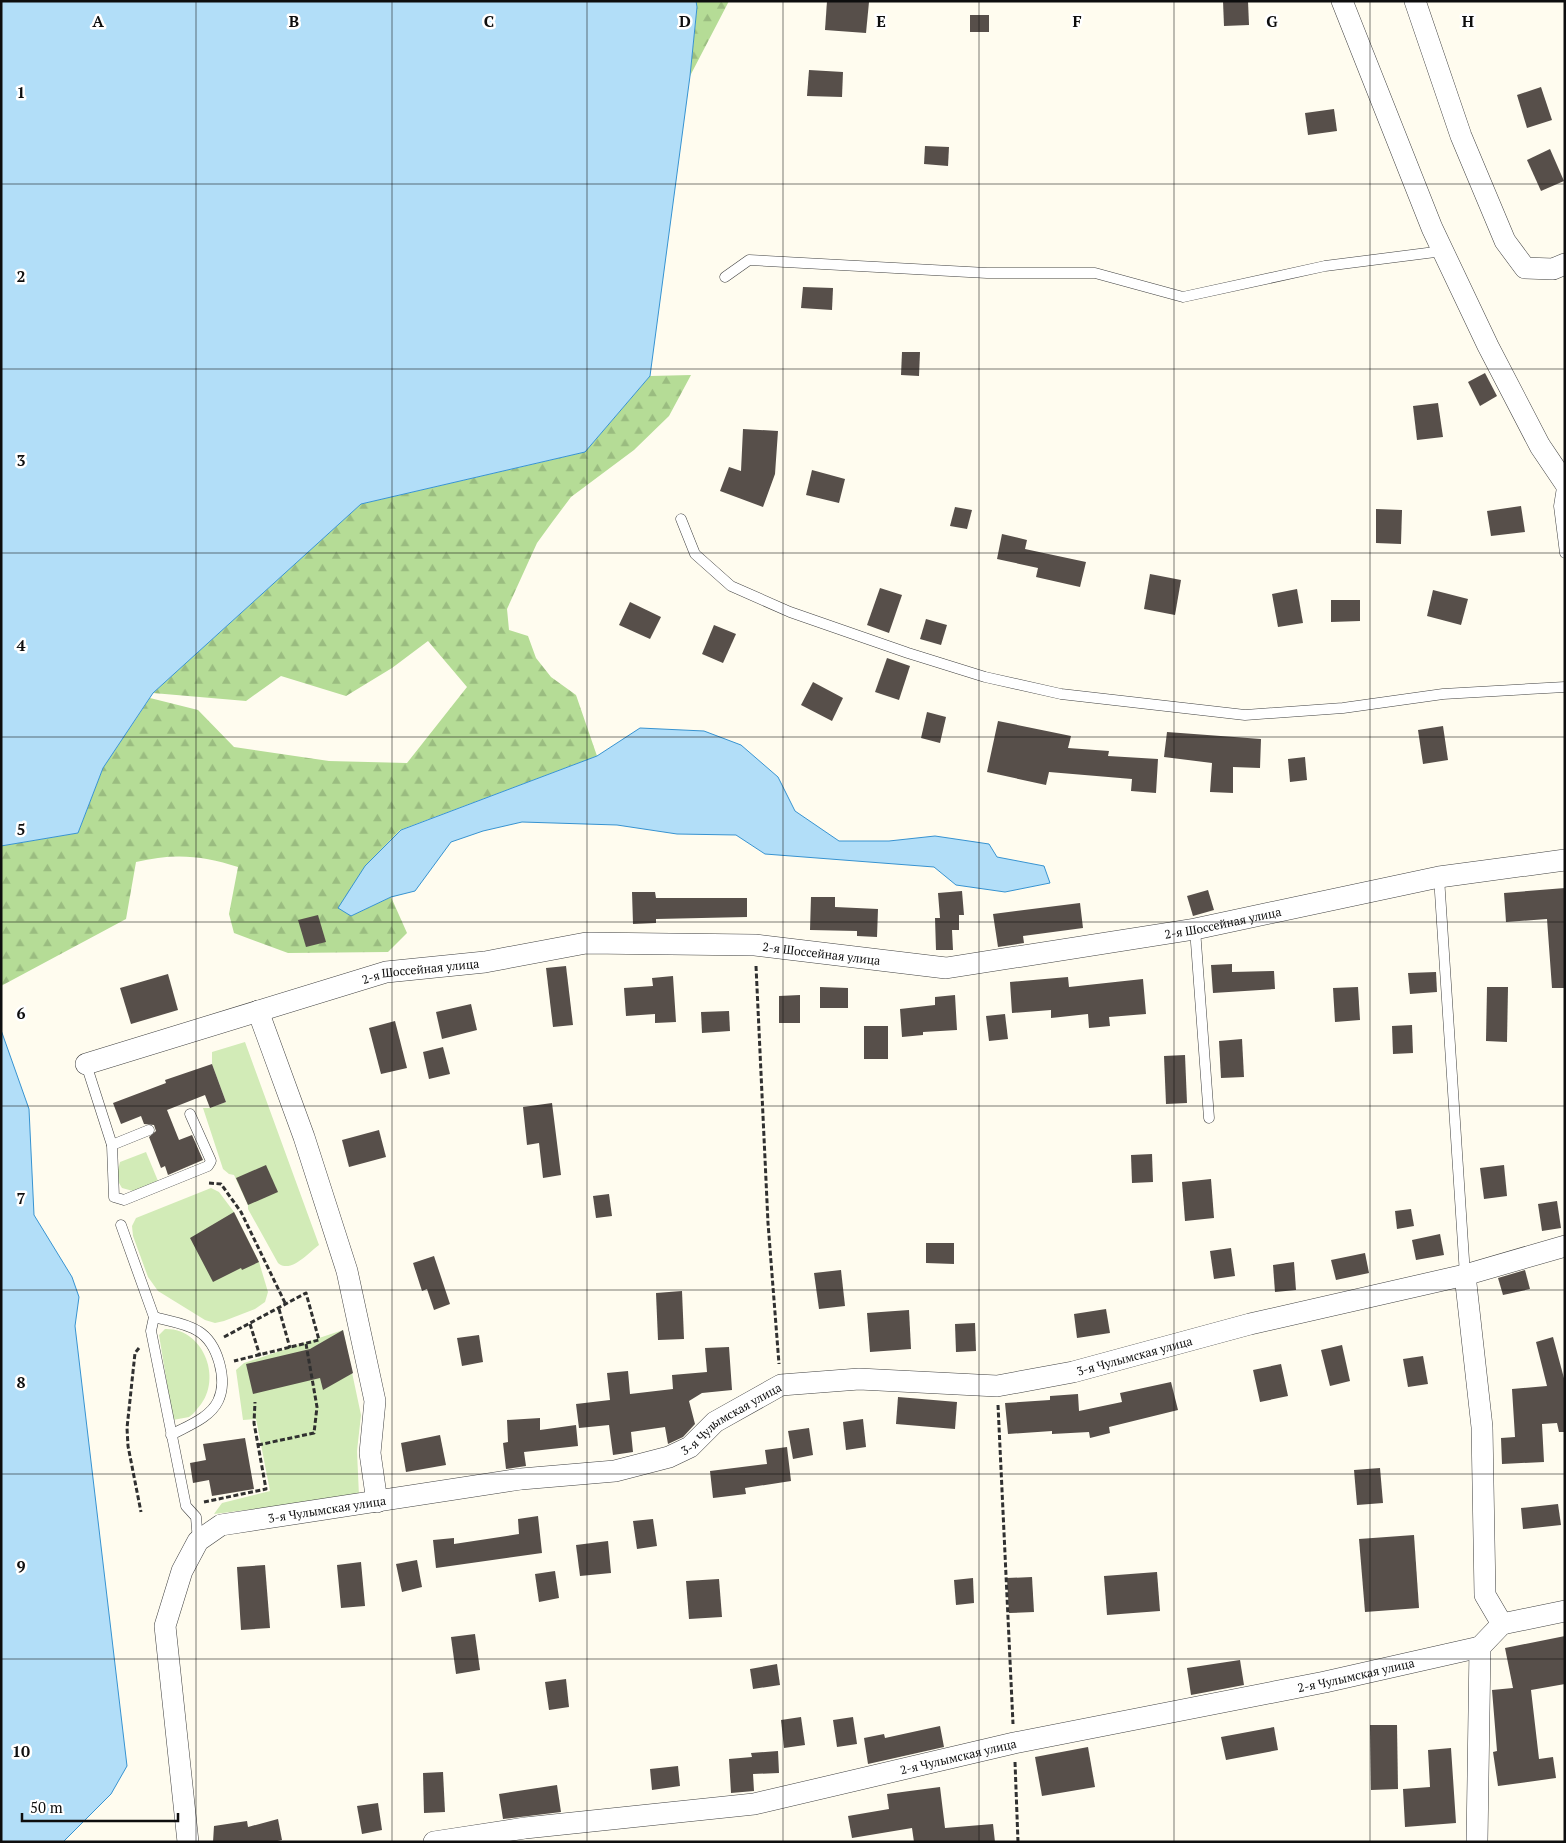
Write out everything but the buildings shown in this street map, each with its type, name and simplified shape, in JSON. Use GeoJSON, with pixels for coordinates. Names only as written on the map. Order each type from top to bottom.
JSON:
{"type":"FeatureCollection","features":[{"type":"Feature","properties":{"kind":"street"},"geometry":{"type":"LineString","coordinates":[[1342,1],[1443,251],[1488,346],[1540,446],[1564,482]]}},
{"type":"Feature","properties":{"kind":"street"},"geometry":{"type":"LineString","coordinates":[[1415,1],[1461,136],[1505,240],[1526,268],[1553,269],[1565,264]]}},
{"type":"Feature","properties":{"kind":"street","name":"2-я Шоссейная улица"},"geometry":{"type":"LineString","coordinates":[[86,1064],[386,972],[485,962],[586,943],[755,945],[946,968],[1195,929],[1439,877],[1565,860]]}},
{"type":"Feature","properties":{"kind":"street"},"geometry":{"type":"LineString","coordinates":[[258,1011],[304,1137],[347,1271],[375,1401],[370,1454],[377,1502]]}},
{"type":"Feature","properties":{"kind":"street","name":"3-я Чулымская улица"},"geometry":{"type":"LineString","coordinates":[[188,1842],[165,1626],[182,1571],[198,1541],[221,1525],[521,1479],[615,1471],[669,1457],[690,1447],[715,1422],[781,1385],[859,1379],[997,1386],[1073,1372],[1250,1324],[1465,1275],[1565,1246]]}},
{"type":"Feature","properties":{"kind":"street"},"geometry":{"type":"LineString","coordinates":[[1465,1275],[1482,1427],[1485,1595],[1502,1624]]}},
{"type":"Feature","properties":{"kind":"street"},"geometry":{"type":"LineString","coordinates":[[1477,1842],[1480,1647],[1502,1624],[1565,1611]]}},
{"type":"Feature","properties":{"kind":"street","name":"2-я Чулымская улица"},"geometry":{"type":"LineString","coordinates":[[434,1842],[525,1828],[754,1804],[1014,1743],[1325,1682],[1480,1647]]}},
{"type":"Feature","properties":{"kind":"lane"},"geometry":{"type":"LineString","coordinates":[[725,277],[749,260],[986,273],[1095,273],[1183,297],[1326,266],[1443,251]]}},
{"type":"Feature","properties":{"kind":"lane"},"geometry":{"type":"LineString","coordinates":[[1564,482],[1559,506],[1565,553]]}},
{"type":"Feature","properties":{"kind":"lane"},"geometry":{"type":"LineString","coordinates":[[681,519],[695,554],[731,586],[790,612],[908,653],[985,677],[1061,694],[1245,715],[1343,708],[1443,694],[1565,687]]}},
{"type":"Feature","properties":{"kind":"lane"},"geometry":{"type":"LineString","coordinates":[[1439,877],[1465,1275]]}},
{"type":"Feature","properties":{"kind":"lane"},"geometry":{"type":"LineString","coordinates":[[1195,929],[1209,1118]]}},
{"type":"Feature","properties":{"kind":"lane"},"geometry":{"type":"LineString","coordinates":[[86,1064],[112,1145],[114,1196],[124,1200],[208,1166],[212,1161],[190,1114]]}},
{"type":"Feature","properties":{"kind":"lane"},"geometry":{"type":"LineString","coordinates":[[112,1145],[149,1130]]}},
{"type":"Feature","properties":{"kind":"lane"},"geometry":{"type":"LineString","coordinates":[[121,1225],[154,1318],[151,1331],[171,1435],[186,1506],[196,1516],[198,1541]]}},
{"type":"Feature","properties":{"kind":"lane"},"geometry":{"type":"LineString","coordinates":[[154,1318],[199,1331],[210,1343],[220,1363],[221,1381],[218,1401],[204,1417],[171,1435]]}},
{"type":"Feature","properties":{"kind":"path"},"geometry":{"type":"LineString","coordinates":[[755,945],[768,1223],[781,1385]]}},
{"type":"Feature","properties":{"kind":"path"},"geometry":{"type":"LineString","coordinates":[[207,1183],[221,1184],[241,1212],[286,1305]]}},
{"type":"Feature","properties":{"kind":"path"},"geometry":{"type":"LineString","coordinates":[[210,1343],[279,1309],[306,1293],[318,1340],[260,1356],[220,1363]]}},
{"type":"Feature","properties":{"kind":"path"},"geometry":{"type":"LineString","coordinates":[[279,1309],[290,1348]]}},
{"type":"Feature","properties":{"kind":"path"},"geometry":{"type":"LineString","coordinates":[[250,1324],[260,1356]]}},
{"type":"Feature","properties":{"kind":"path"},"geometry":{"type":"LineString","coordinates":[[141,1512],[128,1446],[127,1428],[135,1353],[151,1331]]}},
{"type":"Feature","properties":{"kind":"path"},"geometry":{"type":"LineString","coordinates":[[258,1444],[314,1433],[317,1407],[306,1344]]}},
{"type":"Feature","properties":{"kind":"path"},"geometry":{"type":"LineString","coordinates":[[997,1386],[1018,1842]]}},
{"type":"Feature","properties":{"kind":"path"},"geometry":{"type":"LineString","coordinates":[[186,1506],[266,1489],[254,1423],[255,1402]]}},
{"type":"Feature","properties":{"kind":"green space"},"geometry":{"type":"Polygon","coordinates":[[[696,1],[729,1],[690,76],[697,7],[696,1]]]}},
{"type":"Feature","properties":{"kind":"green space"},"geometry":{"type":"Polygon","coordinates":[[[691,375],[669,416],[634,450],[571,497],[537,543],[507,609],[509,630],[528,636],[536,658],[551,677],[576,695],[597,756],[400,830],[365,866],[351,916],[391,897],[407,933],[388,952],[288,953],[234,933],[229,914],[238,867],[200,858],[162,857],[136,862],[126,919],[1,986],[1,846],[78,833],[103,768],[150,698],[198,710],[234,747],[329,761],[407,763],[467,687],[428,641],[392,668],[346,696],[281,676],[246,701],[153,693],[361,504],[585,452],[650,376],[691,375]]]}},
{"type":"Feature","properties":{"kind":"green space"},"geometry":{"type":"Polygon","coordinates":[[[245,1042],[319,1245],[299,1261],[288,1266],[278,1263],[248,1209],[248,1205],[234,1175],[229,1174],[223,1169],[203,1108],[210,1108],[226,1102],[212,1064],[212,1052],[245,1042]]]}},
{"type":"Feature","properties":{"kind":"green space"},"geometry":{"type":"Polygon","coordinates":[[[146,1152],[158,1181],[133,1191],[122,1188],[116,1178],[120,1162],[146,1152]]]}},
{"type":"Feature","properties":{"kind":"green space"},"geometry":{"type":"Polygon","coordinates":[[[211,1188],[219,1192],[234,1212],[259,1262],[268,1292],[265,1302],[255,1309],[215,1323],[205,1320],[158,1291],[148,1277],[133,1236],[132,1226],[136,1218],[211,1188]]]}},
{"type":"Feature","properties":{"kind":"green space"},"geometry":{"type":"Polygon","coordinates":[[[165,1329],[179,1331],[191,1337],[200,1347],[206,1359],[209,1372],[209,1385],[205,1398],[196,1410],[189,1417],[173,1420],[159,1335],[165,1329]]]}},
{"type":"Feature","properties":{"kind":"green space"},"geometry":{"type":"Polygon","coordinates":[[[343,1330],[361,1415],[357,1451],[359,1496],[214,1514],[222,1503],[270,1491],[256,1419],[243,1420],[236,1370],[244,1363],[343,1330]]]}},
{"type":"Feature","properties":{"kind":"water"},"geometry":{"type":"Polygon","coordinates":[[[1,1],[696,1],[697,7],[690,76],[650,376],[585,452],[361,504],[153,693],[103,768],[78,833],[1,846],[1,1]]]}},
{"type":"Feature","properties":{"kind":"water"},"geometry":{"type":"Polygon","coordinates":[[[640,728],[704,731],[741,745],[778,777],[795,811],[839,841],[889,841],[935,836],[989,844],[997,857],[1044,866],[1050,883],[1005,892],[956,885],[934,867],[765,854],[736,835],[677,834],[617,825],[522,822],[483,831],[451,842],[415,891],[391,897],[351,916],[338,908],[365,866],[401,830],[597,756],[640,728]]]}},
{"type":"Feature","properties":{"kind":"water"},"geometry":{"type":"Polygon","coordinates":[[[1,1030],[29,1109],[34,1215],[72,1277],[79,1297],[75,1326],[127,1766],[111,1794],[63,1842],[1,1842],[1,1030]]]}}]}
